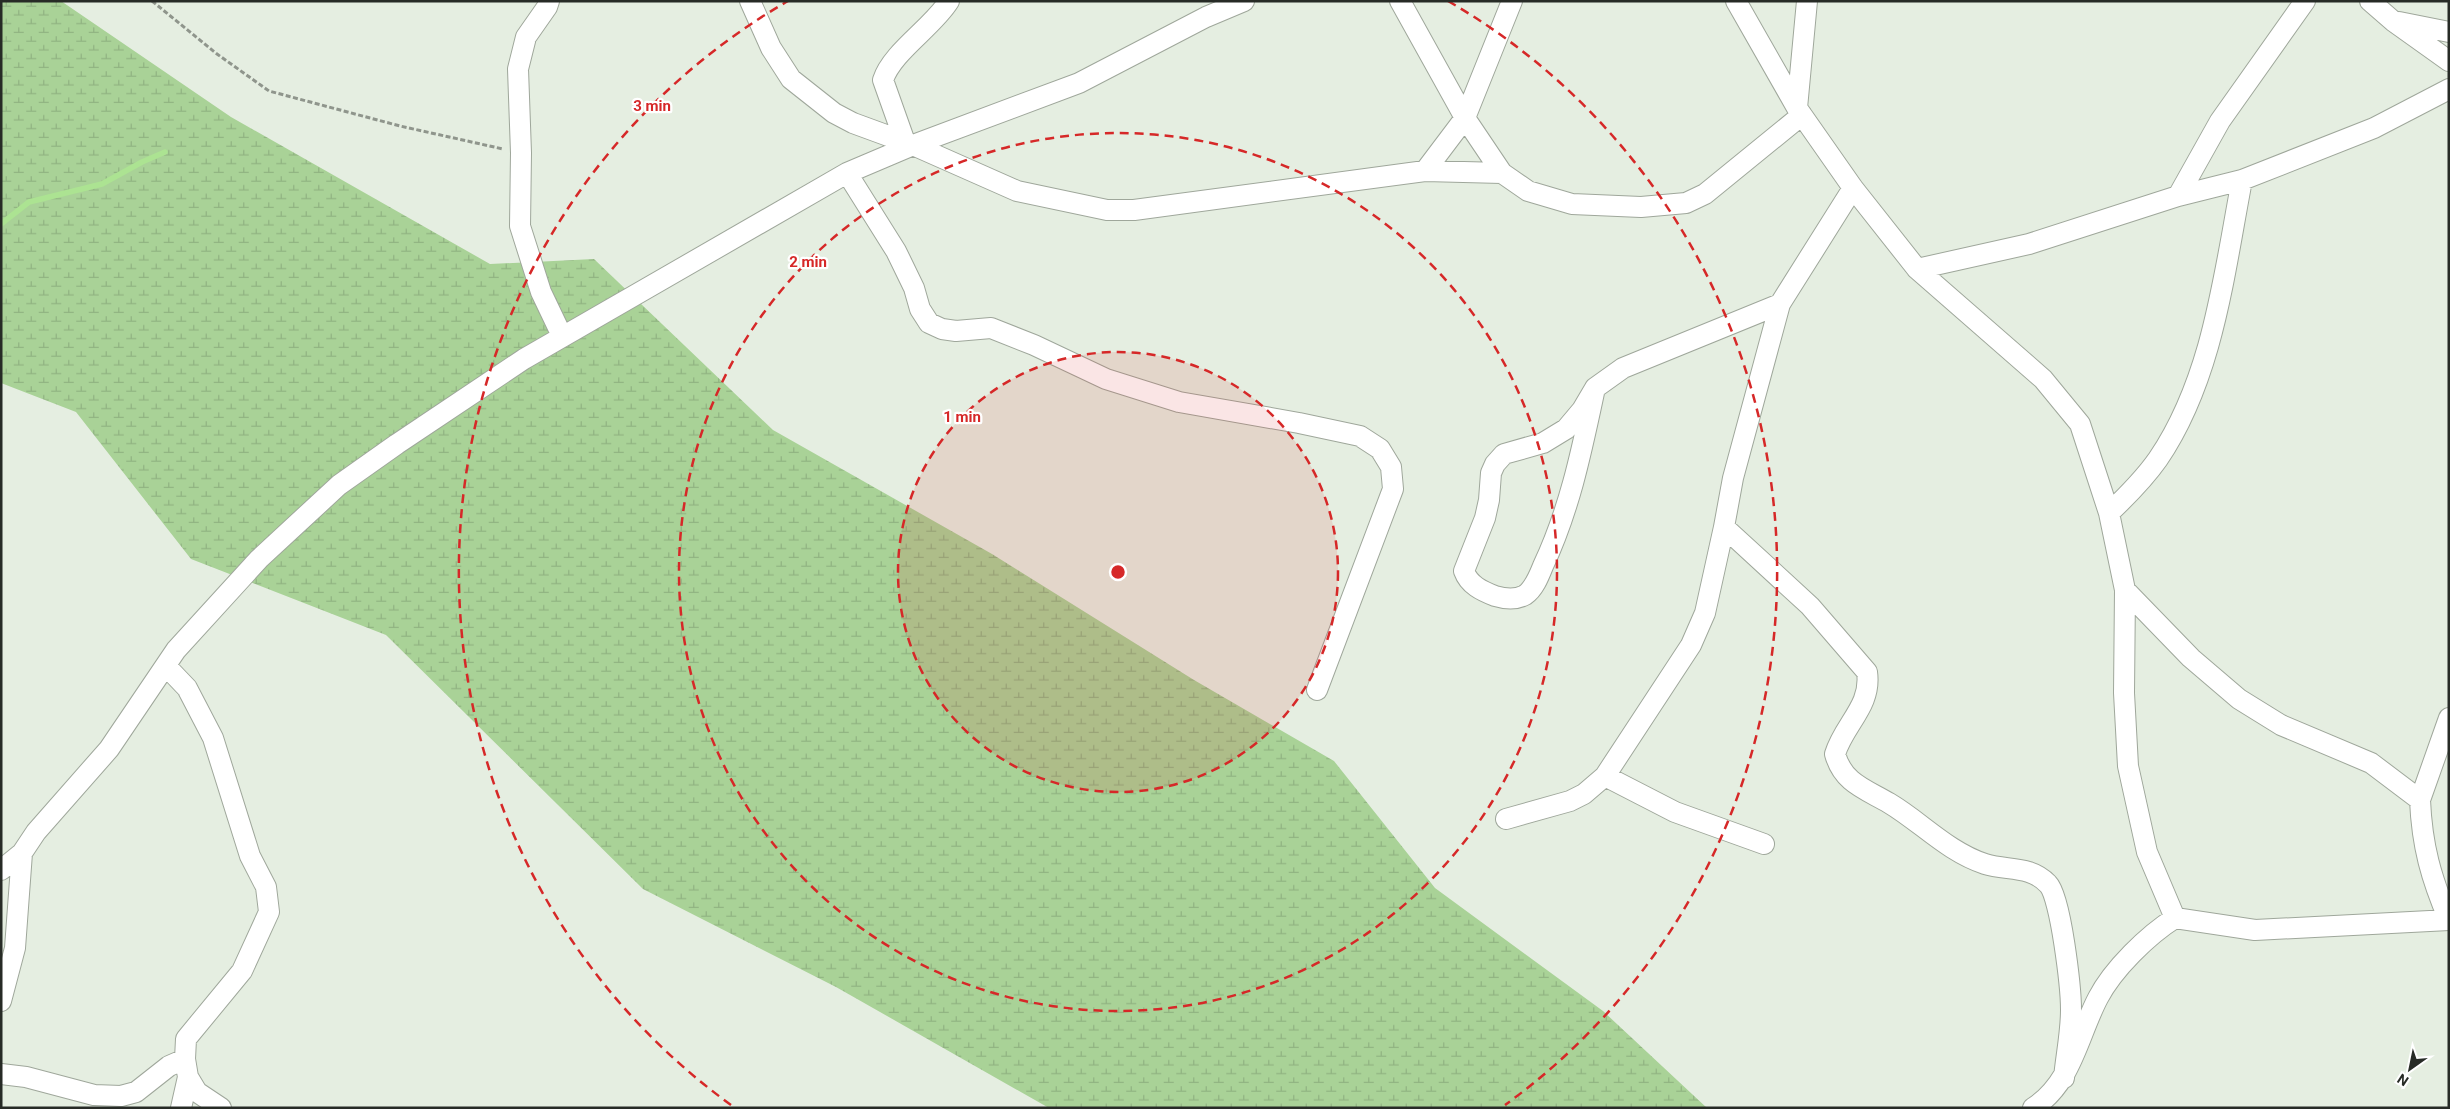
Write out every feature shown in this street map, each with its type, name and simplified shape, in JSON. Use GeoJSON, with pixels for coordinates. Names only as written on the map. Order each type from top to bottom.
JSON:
{"type":"FeatureCollection","features":[{"type":"Feature","properties":{"kind":"street"},"geometry":{"type":"LineString","coordinates":[[549,1],[547,7],[526,37],[518,69],[521,153],[520,226],[541,292],[562,336]]}},
{"type":"Feature","properties":{"kind":"street"},"geometry":{"type":"LineString","coordinates":[[750,1],[771,48],[791,79],[834,113],[853,123],[909,143],[1017,191],[1107,210],[1134,210],[1426,171],[1502,173]]}},
{"type":"Feature","properties":{"kind":"street"},"geometry":{"type":"LineString","coordinates":[[909,143],[883,80],[885,74],[910,44],[942,14],[950,1]]}},
{"type":"Feature","properties":{"kind":"street"},"geometry":{"type":"LineString","coordinates":[[1,870],[22,853],[36,832],[109,749],[176,650],[259,559],[340,485],[524,359],[847,173],[909,143],[1079,83],[1206,17],[1244,1]]}},
{"type":"Feature","properties":{"kind":"street"},"geometry":{"type":"LineString","coordinates":[[1400,1],[1464,118],[1502,173],[1528,191],[1572,204],[1642,207],[1686,204],[1705,194],[1799,112],[1807,1]]}},
{"type":"Feature","properties":{"kind":"street"},"geometry":{"type":"LineString","coordinates":[[1426,171],[1464,118],[1512,1]]}},
{"type":"Feature","properties":{"kind":"street"},"geometry":{"type":"LineString","coordinates":[[1736,1],[1799,112],[1853,188],[1916,269],[2044,379],[2080,424],[2109,513],[2125,590],[2124,693],[2128,766],[2147,852],[2175,918]]}},
{"type":"Feature","properties":{"kind":"street"},"geometry":{"type":"LineString","coordinates":[[2178,196],[2220,121],[2305,1]]}},
{"type":"Feature","properties":{"kind":"street"},"geometry":{"type":"LineString","coordinates":[[2370,1],[2393,21],[2449,62]]}},
{"type":"Feature","properties":{"kind":"street"},"geometry":{"type":"LineString","coordinates":[[2393,21],[2449,32]]}},
{"type":"Feature","properties":{"kind":"street"},"geometry":{"type":"LineString","coordinates":[[1916,269],[2029,244],[2178,196],[2242,180],[2374,128],[2449,90]]}},
{"type":"Feature","properties":{"kind":"street"},"geometry":{"type":"LineString","coordinates":[[847,173],[896,251],[914,288],[920,309],[929,323],[942,329],[956,331],[991,328],[1034,345],[1106,379],[1179,402],[1299,423],[1360,436],[1380,449],[1392,467],[1394,489],[1317,690]]}},
{"type":"Feature","properties":{"kind":"street"},"geometry":{"type":"LineString","coordinates":[[2109,513],[2136,487],[2158,459],[2186,410],[2214,326],[2242,180]]}},
{"type":"Feature","properties":{"kind":"street"},"geometry":{"type":"LineString","coordinates":[[1506,819],[1570,801],[1584,794],[1605,776],[1691,645],[1705,614],[1734,478],[1780,304],[1853,188]]}},
{"type":"Feature","properties":{"kind":"street"},"geometry":{"type":"LineString","coordinates":[[1595,388],[1573,490],[1549,554],[1534,585],[1525,595],[1512,599],[1495,596],[1473,586],[1467,579],[1464,571],[1484,518],[1489,500],[1491,473],[1494,464],[1504,454],[1543,443],[1566,429],[1582,410],[1595,388],[1624,368],[1780,304]]}},
{"type":"Feature","properties":{"kind":"street"},"geometry":{"type":"LineString","coordinates":[[1724,527],[1810,606],[1867,672],[1869,687],[1864,702],[1839,741],[1835,754],[1845,777],[1907,814],[1953,849],[1986,864],[2016,868],[2038,876],[2050,885],[2057,905],[2069,977],[2071,1011],[2064,1078]]}},
{"type":"Feature","properties":{"kind":"street"},"geometry":{"type":"LineString","coordinates":[[2125,590],[2191,658],[2238,699],[2281,725],[2371,763],[2420,800]]}},
{"type":"Feature","properties":{"kind":"street"},"geometry":{"type":"LineString","coordinates":[[166,666],[187,688],[213,738],[250,856],[266,887],[269,912],[242,971],[186,1039],[186,1068],[181,1108]]}},
{"type":"Feature","properties":{"kind":"street"},"geometry":{"type":"LineString","coordinates":[[2033,1108],[2045,1100],[2064,1078],[2099,996],[2118,969],[2157,932],[2175,918],[2255,930],[2449,920],[2429,871],[2421,827],[2420,800],[2449,718]]}},
{"type":"Feature","properties":{"kind":"street"},"geometry":{"type":"LineString","coordinates":[[2428,776],[2449,763]]}},
{"type":"Feature","properties":{"kind":"street"},"geometry":{"type":"LineString","coordinates":[[1605,776],[1675,812],[1764,844]]}},
{"type":"Feature","properties":{"kind":"street"},"geometry":{"type":"LineString","coordinates":[[1,1001],[15,948],[22,853]]}},
{"type":"Feature","properties":{"kind":"street"},"geometry":{"type":"LineString","coordinates":[[1,1074],[26,1077],[94,1094],[121,1096],[136,1092],[169,1066],[186,1068]]}},
{"type":"Feature","properties":{"kind":"street"},"geometry":{"type":"LineString","coordinates":[[186,1068],[197,1092],[221,1108]]}},
{"type":"Feature","properties":{"kind":"path"},"geometry":{"type":"LineString","coordinates":[[152,1],[217,54],[269,90],[400,126],[521,153]]}},
{"type":"Feature","properties":{"kind":"green space"},"geometry":{"type":"Polygon","coordinates":[[[1,1],[61,1],[231,117],[490,264],[594,259],[773,430],[992,554],[1194,680],[1334,761],[1435,888],[1603,1011],[1707,1108],[1049,1108],[836,987],[643,889],[386,635],[191,559],[76,412],[1,383],[1,1]]]}},
{"type":"Feature","properties":{"kind":"waterway"},"geometry":{"type":"LineString","coordinates":[[1,224],[29,202],[102,184],[142,162],[165,152]]}}]}
